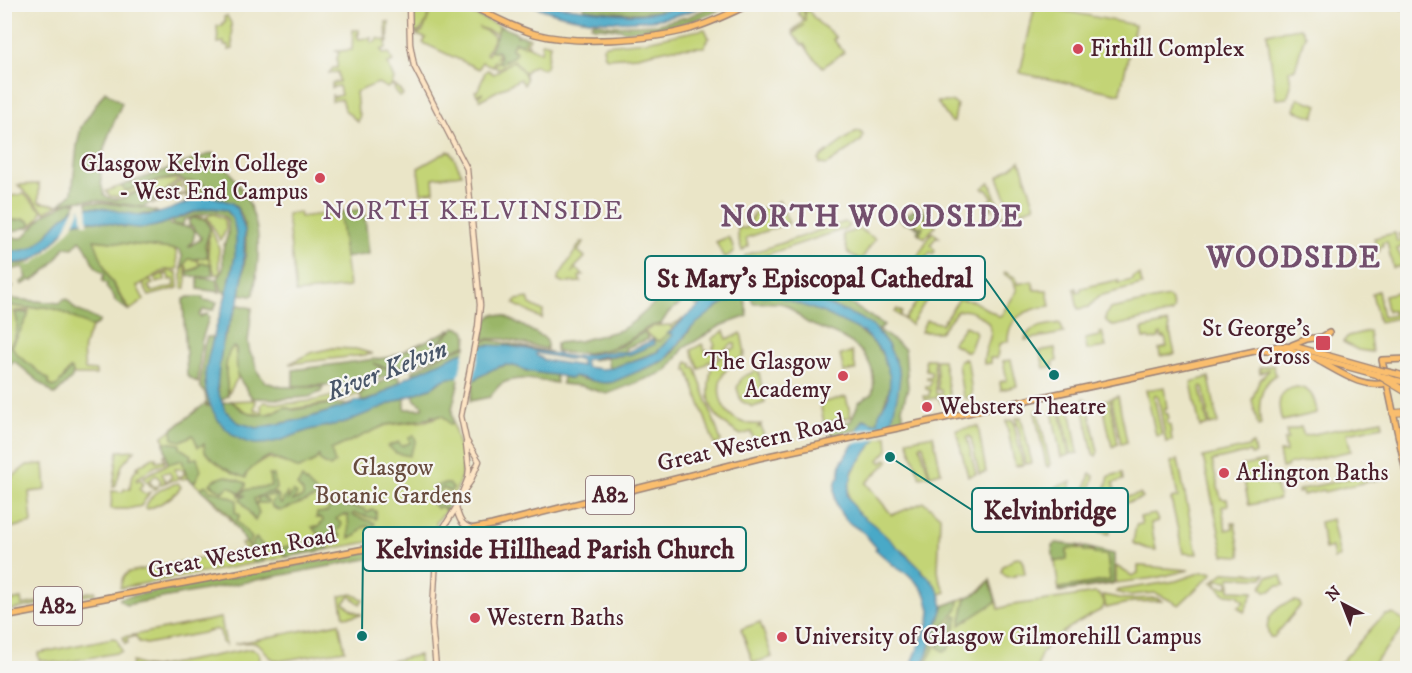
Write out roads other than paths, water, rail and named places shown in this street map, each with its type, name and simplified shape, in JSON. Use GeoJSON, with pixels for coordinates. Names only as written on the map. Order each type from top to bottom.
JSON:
{"type":"FeatureCollection","features":[{"type":"Feature","properties":{"kind":"highway"},"geometry":{"type":"LineString","coordinates":[[1379,372],[1393,380],[1407,393]]}},
{"type":"Feature","properties":{"kind":"highway"},"geometry":{"type":"LineString","coordinates":[[1392,410],[1407,412]]}},
{"type":"Feature","properties":{"kind":"main road"},"geometry":{"type":"LineString","coordinates":[[409,4],[413,63],[467,169],[480,296],[476,339],[462,401],[461,418],[469,474],[456,508],[439,535],[432,625],[436,669]]}},
{"type":"Feature","properties":{"kind":"main road"},"geometry":{"type":"LineString","coordinates":[[468,4],[528,32],[557,39],[579,40],[645,36],[679,31],[703,25],[750,4]]}},
{"type":"Feature","properties":{"kind":"main road"},"geometry":{"type":"LineString","coordinates":[[1387,4],[1407,6]]}},
{"type":"Feature","properties":{"kind":"main road"},"geometry":{"type":"LineString","coordinates":[[1291,346],[1307,339],[1320,338],[1329,333]]}},
{"type":"Feature","properties":{"kind":"main road","name":"Great Western Road"},"geometry":{"type":"LineString","coordinates":[[4,616],[439,535],[759,458],[1278,346],[1291,346],[1379,372]]}},
{"type":"Feature","properties":{"kind":"main road","name":"Great Western Road"},"geometry":{"type":"LineString","coordinates":[[1258,351],[1281,350],[1379,372]]}},
{"type":"Feature","properties":{"kind":"main road"},"geometry":{"type":"LineString","coordinates":[[1309,356],[1361,382],[1375,385],[1407,377]]}},
{"type":"Feature","properties":{"kind":"main road"},"geometry":{"type":"LineString","coordinates":[[1407,359],[1382,360],[1393,380],[1392,410],[1407,481]]}},
{"type":"Feature","properties":{"kind":"main road"},"geometry":{"type":"LineString","coordinates":[[1393,380],[1407,383]]}},
{"type":"Feature","properties":{"kind":"main road"},"geometry":{"type":"LineString","coordinates":[[463,492],[470,482],[479,459],[466,441]]}},
{"type":"Feature","properties":{"kind":"main road"},"geometry":{"type":"LineString","coordinates":[[468,462],[469,457],[475,455]]}},
{"type":"Feature","properties":{"kind":"main road"},"geometry":{"type":"LineString","coordinates":[[468,462],[472,466],[477,465]]}},
{"type":"Feature","properties":{"kind":"main road"},"geometry":{"type":"LineString","coordinates":[[456,508],[459,519],[465,526],[472,528]]}},
{"type":"Feature","properties":{"kind":"main road"},"geometry":{"type":"LineString","coordinates":[[420,538],[428,545],[436,563]]}},
{"type":"Feature","properties":{"kind":"water"},"geometry":{"type":"Polygon","coordinates":[[[532,5],[631,14],[705,5],[665,18],[619,22],[572,17],[532,5]]]}},
{"type":"Feature","properties":{"kind":"water","name":"River Kelvin"},"geometry":{"type":"Polygon","coordinates":[[[211,196],[232,203],[238,210],[245,230],[239,301],[224,336],[217,389],[225,410],[237,422],[257,428],[304,419],[353,404],[355,401],[365,402],[406,378],[458,354],[485,345],[509,346],[573,357],[606,352],[627,352],[653,340],[655,344],[629,355],[584,360],[586,367],[612,368],[657,352],[673,335],[668,333],[716,292],[740,285],[780,288],[815,299],[860,318],[875,328],[888,345],[900,375],[891,424],[853,470],[847,495],[856,511],[921,569],[921,572],[927,575],[940,594],[943,607],[922,668],[910,668],[929,621],[930,610],[926,595],[908,574],[898,569],[875,549],[877,548],[864,533],[848,522],[836,502],[836,484],[841,463],[854,443],[858,428],[864,419],[873,423],[878,422],[879,414],[889,396],[890,377],[881,351],[864,332],[824,313],[774,295],[738,297],[720,305],[691,328],[665,360],[613,382],[598,382],[574,376],[571,379],[505,365],[474,380],[463,377],[447,378],[433,387],[344,422],[270,443],[255,444],[234,436],[220,422],[211,406],[205,382],[212,342],[233,267],[236,244],[234,224],[226,210],[206,209],[160,225],[141,228],[92,221],[72,223],[38,257],[24,262],[5,263],[4,251],[22,251],[35,246],[74,208],[102,208],[148,215],[211,196]],[[536,353],[544,360],[582,366],[580,359],[536,353]]]}},
{"type":"Feature","properties":{"kind":"place","name":"Firhill Complex"},"geometry":{"type":"Point","coordinates":[1078,49]}},
{"type":"Feature","properties":{"kind":"place","name":"Glasgow Kelvin College - West End Campus"},"geometry":{"type":"Point","coordinates":[320,178]}},
{"type":"Feature","properties":{"kind":"place","name":"St George's Cross"},"geometry":{"type":"Point","coordinates":[1323,343]}},
{"type":"Feature","properties":{"kind":"place","name":"St Mary's Episcopal Cathedral"},"geometry":{"type":"Point","coordinates":[1054,375]}},
{"type":"Feature","properties":{"kind":"place","name":"The Glasgow Academy"},"geometry":{"type":"Point","coordinates":[843,376]}},
{"type":"Feature","properties":{"kind":"place","name":"Websters Theatre"},"geometry":{"type":"Point","coordinates":[927,407]}},
{"type":"Feature","properties":{"kind":"place","name":"Kelvinbridge"},"geometry":{"type":"Point","coordinates":[890,457]}},
{"type":"Feature","properties":{"kind":"place","name":"Arlington Baths"},"geometry":{"type":"Point","coordinates":[1224,473]}},
{"type":"Feature","properties":{"kind":"place","name":"Western Baths"},"geometry":{"type":"Point","coordinates":[475,618]}},
{"type":"Feature","properties":{"kind":"place","name":"Kelvinside Hillhead Parish Church"},"geometry":{"type":"Point","coordinates":[362,636]}},
{"type":"Feature","properties":{"kind":"place","name":"University of Glasgow Gilmorehill Campus"},"geometry":{"type":"Point","coordinates":[782,637]}},
{"type":"Feature","properties":{"kind":"district","name":"NORTH KELVINSIDE"},"geometry":{"type":"Point","coordinates":[473,211]}},
{"type":"Feature","properties":{"kind":"district","name":"NORTH WOODSIDE"},"geometry":{"type":"Point","coordinates":[872,217]}},
{"type":"Feature","properties":{"kind":"district","name":"WOODSIDE"},"geometry":{"type":"Point","coordinates":[1294,258]}},
{"type":"Feature","properties":{"kind":"park label","name":"Glasgow Botanic Gardens"},"geometry":{"type":"Point","coordinates":[393,482]}}]}
